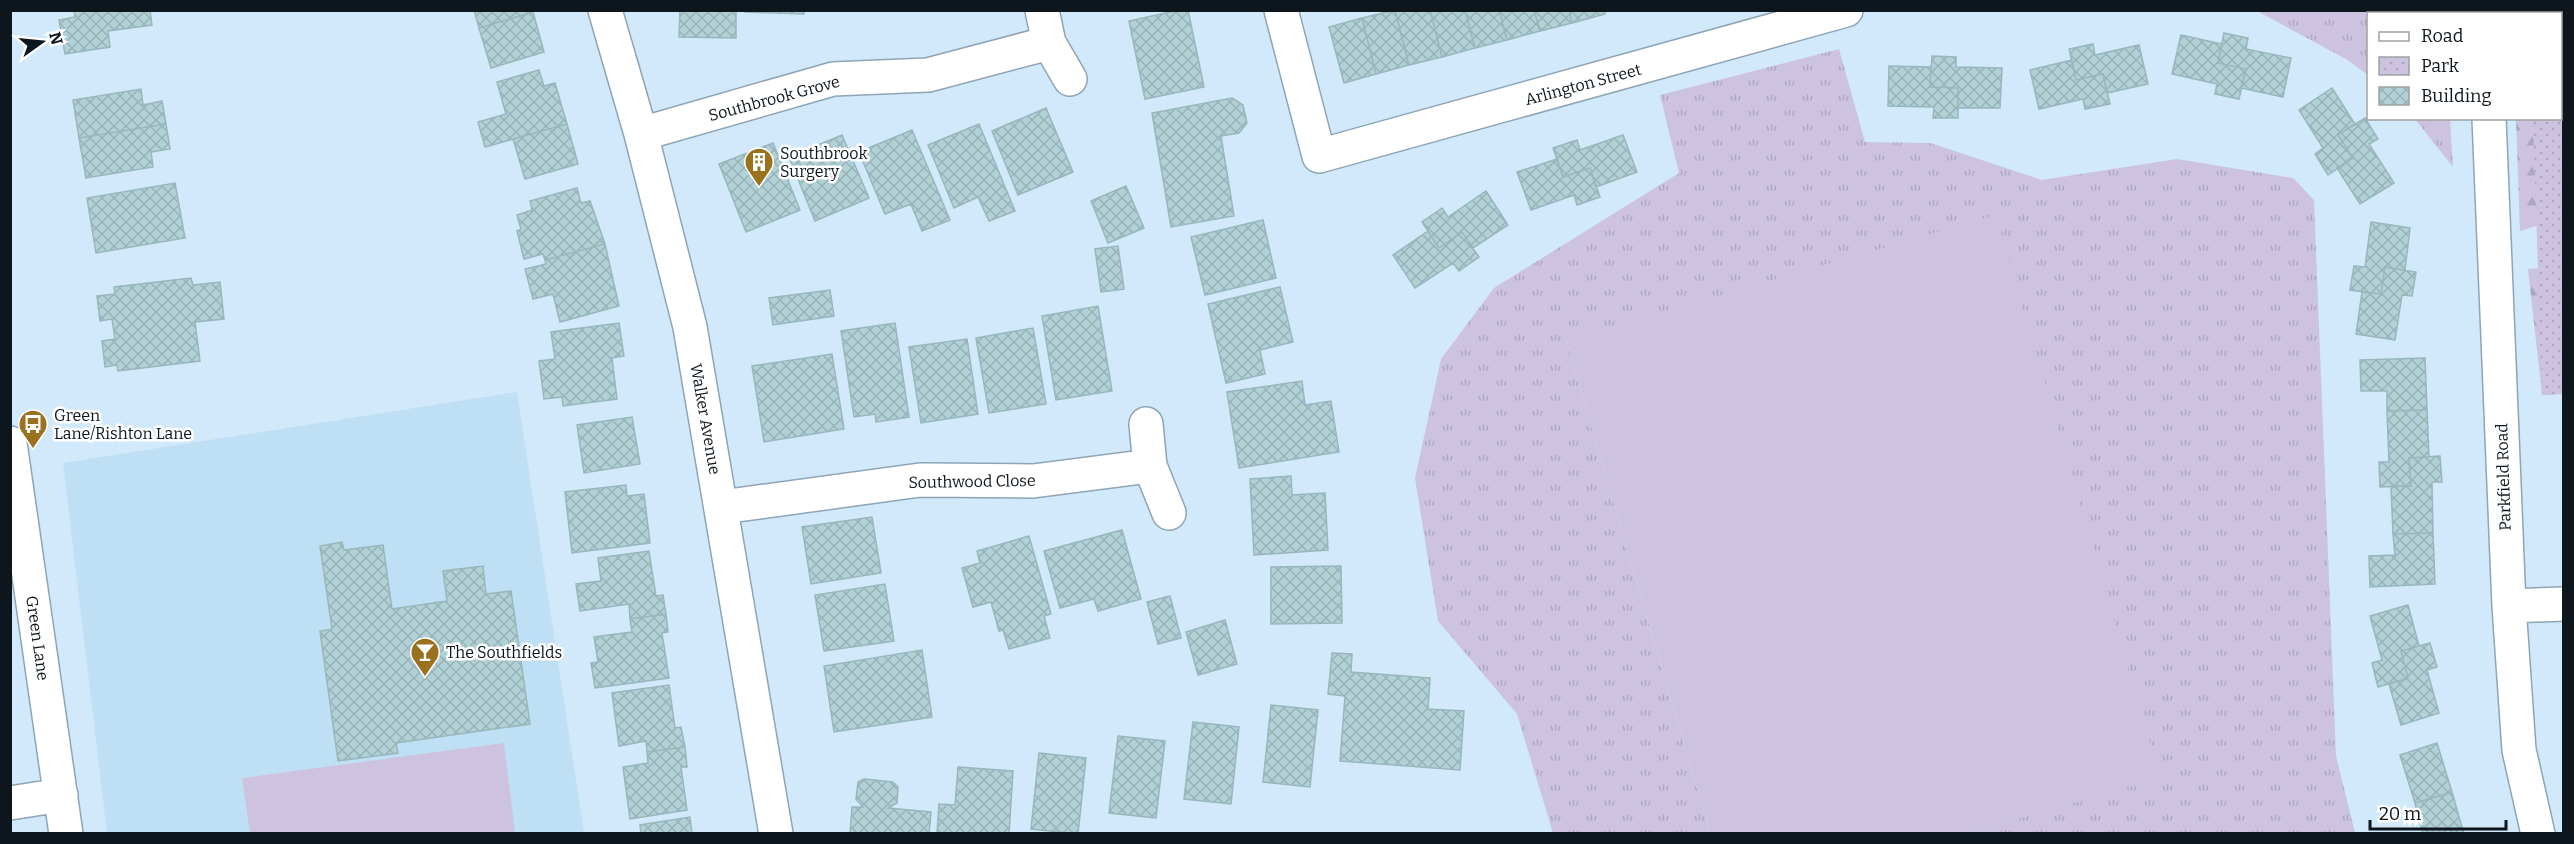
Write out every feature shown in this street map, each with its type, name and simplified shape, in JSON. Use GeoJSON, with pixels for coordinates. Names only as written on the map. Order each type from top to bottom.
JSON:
{"type":"FeatureCollection","features":[{"type":"Feature","properties":{"kind":"street","name":"Walker Avenue"},"geometry":{"type":"LineString","coordinates":[[605,10],[641,134],[690,327],[776,834]]}},
{"type":"Feature","properties":{"kind":"street"},"geometry":{"type":"LineString","coordinates":[[1042,10],[1049,44],[1070,80]]}},
{"type":"Feature","properties":{"kind":"street","name":"Arlington Street"},"geometry":{"type":"LineString","coordinates":[[1281,10],[1319,156],[1770,21],[1846,10]]}},
{"type":"Feature","properties":{"kind":"street","name":"Southbrook Grove"},"geometry":{"type":"LineString","coordinates":[[641,134],[833,80],[928,75],[1049,44]]}},
{"type":"Feature","properties":{"kind":"street","name":"Parkfield Road"},"geometry":{"type":"LineString","coordinates":[[2488,120],[2509,606],[2519,750],[2538,834]]}},
{"type":"Feature","properties":{"kind":"street"},"geometry":{"type":"LineString","coordinates":[[1146,424],[1150,466],[1169,513]]}},
{"type":"Feature","properties":{"kind":"street","name":"Green Lane"},"geometry":{"type":"LineString","coordinates":[[10,443],[66,834]]}},
{"type":"Feature","properties":{"kind":"street","name":"Southwood Close"},"geometry":{"type":"LineString","coordinates":[[722,507],[920,480],[1033,482],[1150,466]]}},
{"type":"Feature","properties":{"kind":"street"},"geometry":{"type":"LineString","coordinates":[[2509,606],[2564,604]]}},
{"type":"Feature","properties":{"kind":"street"},"geometry":{"type":"LineString","coordinates":[[10,802],[61,795]]}},
{"type":"Feature","properties":{"kind":"shaded area"},"geometry":{"type":"Polygon","coordinates":[[[517,392],[584,833],[107,833],[63,463],[517,392]]]}},
{"type":"Feature","properties":{"kind":"green space"},"geometry":{"type":"Polygon","coordinates":[[[2257,11],[2444,12],[2367,12],[2367,74],[2346,59],[2257,11]]]}},
{"type":"Feature","properties":{"kind":"green space"},"geometry":{"type":"Polygon","coordinates":[[[2563,11],[2563,394],[2542,395],[2533,120],[2562,120],[2562,12],[2530,12],[2563,11]]]}},
{"type":"Feature","properties":{"kind":"green space"},"geometry":{"type":"Polygon","coordinates":[[[2564,11],[2563,218],[2520,231],[2516,120],[2562,120],[2562,12],[2512,12],[2564,11]]]}},
{"type":"Feature","properties":{"kind":"green space"},"geometry":{"type":"Polygon","coordinates":[[[1839,49],[1865,142],[1930,143],[2042,180],[2177,159],[2293,178],[2314,200],[2336,756],[2355,833],[1969,833],[2160,777],[1566,340],[1710,833],[1553,833],[1517,714],[1438,621],[1415,478],[1441,359],[1494,288],[1679,173],[1660,95],[1839,49]]]}},
{"type":"Feature","properties":{"kind":"green space"},"geometry":{"type":"Polygon","coordinates":[[[2416,120],[2450,120],[2453,167],[2416,120]]]}},
{"type":"Feature","properties":{"kind":"green space"},"geometry":{"type":"Polygon","coordinates":[[[1996,215],[2160,778],[1969,833],[1710,833],[1566,340],[1996,215]]]}},
{"type":"Feature","properties":{"kind":"green space"},"geometry":{"type":"Polygon","coordinates":[[[2563,267],[2563,394],[2542,395],[2528,269],[2563,267]]]}},
{"type":"Feature","properties":{"kind":"green space"},"geometry":{"type":"Polygon","coordinates":[[[504,743],[515,833],[250,833],[242,778],[504,743]]]}},
{"type":"Feature","properties":{"kind":"building"},"geometry":{"type":"Polygon","coordinates":[[[74,10],[150,10],[152,25],[108,31],[110,47],[65,54],[59,20],[75,17],[74,10]]]}},
{"type":"Feature","properties":{"kind":"building"},"geometry":{"type":"Polygon","coordinates":[[[474,10],[532,10],[533,12],[479,28],[474,10]]]}},
{"type":"Feature","properties":{"kind":"building"},"geometry":{"type":"Polygon","coordinates":[[[680,10],[736,10],[736,38],[679,37],[680,10]]]}},
{"type":"Feature","properties":{"kind":"building"},"geometry":{"type":"Polygon","coordinates":[[[745,10],[804,10],[804,14],[745,12],[745,10]]]}},
{"type":"Feature","properties":{"kind":"building"},"geometry":{"type":"Polygon","coordinates":[[[1188,10],[1204,87],[1145,99],[1129,21],[1188,10]]]}},
{"type":"Feature","properties":{"kind":"building"},"geometry":{"type":"Polygon","coordinates":[[[1395,10],[1409,65],[1376,74],[1362,18],[1395,10]]]}},
{"type":"Feature","properties":{"kind":"building"},"geometry":{"type":"Polygon","coordinates":[[[1395,10],[1430,10],[1442,57],[1409,65],[1395,10]]]}},
{"type":"Feature","properties":{"kind":"building"},"geometry":{"type":"Polygon","coordinates":[[[1430,10],[1465,10],[1475,48],[1442,57],[1430,10]]]}},
{"type":"Feature","properties":{"kind":"building"},"geometry":{"type":"Polygon","coordinates":[[[1465,10],[1499,10],[1507,40],[1475,48],[1465,10]]]}},
{"type":"Feature","properties":{"kind":"building"},"geometry":{"type":"Polygon","coordinates":[[[1499,10],[1534,10],[1540,31],[1507,40],[1499,10]]]}},
{"type":"Feature","properties":{"kind":"building"},"geometry":{"type":"Polygon","coordinates":[[[1534,10],[1569,10],[1572,23],[1540,31],[1534,10]]]}},
{"type":"Feature","properties":{"kind":"building"},"geometry":{"type":"Polygon","coordinates":[[[1569,10],[1604,10],[1605,14],[1572,23],[1569,10]]]}},
{"type":"Feature","properties":{"kind":"building"},"geometry":{"type":"Polygon","coordinates":[[[533,12],[544,52],[491,68],[479,28],[533,12]]]}},
{"type":"Feature","properties":{"kind":"building"},"geometry":{"type":"Polygon","coordinates":[[[1362,18],[1376,74],[1344,83],[1329,27],[1362,18]]]}},
{"type":"Feature","properties":{"kind":"building"},"geometry":{"type":"Polygon","coordinates":[[[2224,33],[2248,38],[2246,49],[2291,58],[2283,97],[2241,88],[2246,69],[2218,63],[2224,33]]]}},
{"type":"Feature","properties":{"kind":"building"},"geometry":{"type":"Polygon","coordinates":[[[2181,35],[2222,44],[2218,63],[2246,69],[2239,99],[2215,94],[2217,84],[2172,74],[2181,35]]]}},
{"type":"Feature","properties":{"kind":"building"},"geometry":{"type":"Polygon","coordinates":[[[2093,44],[2095,55],[2139,45],[2148,84],[2107,93],[2103,74],[2076,80],[2069,49],[2093,44]]]}},
{"type":"Feature","properties":{"kind":"building"},"geometry":{"type":"Polygon","coordinates":[[[1932,56],[1956,57],[1956,67],[2002,68],[2000,108],[1958,108],[1958,88],[1930,87],[1932,56]]]}},
{"type":"Feature","properties":{"kind":"building"},"geometry":{"type":"Polygon","coordinates":[[[2072,60],[2076,80],[2103,74],[2110,104],[2085,109],[2083,99],[2039,109],[2030,70],[2072,60]]]}},
{"type":"Feature","properties":{"kind":"building"},"geometry":{"type":"Polygon","coordinates":[[[1889,66],[1931,67],[1930,87],[1958,88],[1958,118],[1933,118],[1934,107],[1888,106],[1889,66]]]}},
{"type":"Feature","properties":{"kind":"building"},"geometry":{"type":"Polygon","coordinates":[[[539,70],[544,86],[555,83],[567,124],[485,147],[478,122],[506,114],[497,82],[539,70]]]}},
{"type":"Feature","properties":{"kind":"building"},"geometry":{"type":"Polygon","coordinates":[[[2332,88],[2355,124],[2338,135],[2353,158],[2328,175],[2315,154],[2323,148],[2299,110],[2332,88]]]}},
{"type":"Feature","properties":{"kind":"building"},"geometry":{"type":"Polygon","coordinates":[[[141,89],[143,105],[162,101],[166,124],[79,138],[73,100],[141,89]]]}},
{"type":"Feature","properties":{"kind":"building"},"geometry":{"type":"Polygon","coordinates":[[[1232,98],[1243,105],[1247,123],[1239,133],[1221,136],[1234,216],[1171,227],[1152,113],[1232,98]]]}},
{"type":"Feature","properties":{"kind":"building"},"geometry":{"type":"Polygon","coordinates":[[[1046,108],[1073,172],[1018,195],[992,131],[1046,108]]]}},
{"type":"Feature","properties":{"kind":"building"},"geometry":{"type":"Polygon","coordinates":[[[2365,118],[2378,139],[2369,144],[2394,183],[2360,204],[2337,168],[2353,158],[2338,135],[2365,118]]]}},
{"type":"Feature","properties":{"kind":"building"},"geometry":{"type":"Polygon","coordinates":[[[166,124],[170,149],[151,152],[153,167],[86,178],[79,138],[166,124]]]}},
{"type":"Feature","properties":{"kind":"building"},"geometry":{"type":"Polygon","coordinates":[[[567,124],[578,164],[525,179],[513,139],[567,124]]]}},
{"type":"Feature","properties":{"kind":"building"},"geometry":{"type":"Polygon","coordinates":[[[979,124],[1015,211],[989,221],[978,197],[954,208],[928,145],[979,124]]]}},
{"type":"Feature","properties":{"kind":"building"},"geometry":{"type":"Polygon","coordinates":[[[912,130],[950,220],[922,231],[911,204],[885,214],[859,152],[912,130]]]}},
{"type":"Feature","properties":{"kind":"building"},"geometry":{"type":"Polygon","coordinates":[[[842,135],[869,198],[815,221],[789,157],[842,135]]]}},
{"type":"Feature","properties":{"kind":"building"},"geometry":{"type":"Polygon","coordinates":[[[1623,135],[1637,172],[1596,187],[1590,168],[1563,177],[1553,148],[1577,140],[1580,150],[1623,135]]]}},
{"type":"Feature","properties":{"kind":"building","name":"Southbrook Surgery"},"geometry":{"type":"Polygon","coordinates":[[[773,143],[800,210],[746,232],[719,164],[773,143]]]}},
{"type":"Feature","properties":{"kind":"building"},"geometry":{"type":"Polygon","coordinates":[[[1557,159],[1563,177],[1590,168],[1600,197],[1577,205],[1574,195],[1531,210],[1517,172],[1557,159]]]}},
{"type":"Feature","properties":{"kind":"building"},"geometry":{"type":"Polygon","coordinates":[[[175,183],[185,238],[96,253],[87,198],[175,183]]]}},
{"type":"Feature","properties":{"kind":"building"},"geometry":{"type":"Polygon","coordinates":[[[1126,186],[1144,228],[1108,243],[1091,201],[1126,186]]]}},
{"type":"Feature","properties":{"kind":"building"},"geometry":{"type":"Polygon","coordinates":[[[577,188],[581,203],[590,201],[605,244],[545,260],[543,254],[524,259],[517,231],[521,229],[517,215],[532,210],[530,201],[577,188]]]}},
{"type":"Feature","properties":{"kind":"building"},"geometry":{"type":"Polygon","coordinates":[[[1486,191],[1508,225],[1473,248],[1462,232],[1439,248],[1422,222],[1442,208],[1448,217],[1486,191]]]}},
{"type":"Feature","properties":{"kind":"building"},"geometry":{"type":"Polygon","coordinates":[[[1263,220],[1276,278],[1205,295],[1191,237],[1263,220]]]}},
{"type":"Feature","properties":{"kind":"building"},"geometry":{"type":"Polygon","coordinates":[[[2371,222],[2410,228],[2405,270],[2385,267],[2381,294],[2350,290],[2354,266],[2365,267],[2371,222]]]}},
{"type":"Feature","properties":{"kind":"building"},"geometry":{"type":"Polygon","coordinates":[[[1428,231],[1439,248],[1462,232],[1479,257],[1459,271],[1453,263],[1415,288],[1393,255],[1428,231]]]}},
{"type":"Feature","properties":{"kind":"building"},"geometry":{"type":"Polygon","coordinates":[[[605,244],[619,306],[560,322],[553,294],[533,299],[525,269],[546,264],[545,260],[605,244]]]}},
{"type":"Feature","properties":{"kind":"building"},"geometry":{"type":"Polygon","coordinates":[[[1118,246],[1124,289],[1101,292],[1095,249],[1118,246]]]}},
{"type":"Feature","properties":{"kind":"building"},"geometry":{"type":"Polygon","coordinates":[[[2385,267],[2416,272],[2412,296],[2402,295],[2395,340],[2356,334],[2362,292],[2381,294],[2385,267]]]}},
{"type":"Feature","properties":{"kind":"building"},"geometry":{"type":"Polygon","coordinates":[[[191,278],[193,285],[220,282],[224,319],[195,322],[200,361],[118,371],[117,365],[105,367],[102,341],[115,339],[112,319],[100,321],[97,296],[115,294],[114,287],[191,278]]]}},
{"type":"Feature","properties":{"kind":"building"},"geometry":{"type":"Polygon","coordinates":[[[1280,287],[1293,342],[1260,350],[1265,374],[1226,383],[1208,304],[1280,287]]]}},
{"type":"Feature","properties":{"kind":"building"},"geometry":{"type":"Polygon","coordinates":[[[830,290],[834,316],[773,325],[769,298],[830,290]]]}},
{"type":"Feature","properties":{"kind":"building"},"geometry":{"type":"Polygon","coordinates":[[[1098,306],[1112,391],[1056,400],[1042,316],[1098,306]]]}},
{"type":"Feature","properties":{"kind":"building"},"geometry":{"type":"Polygon","coordinates":[[[619,323],[624,356],[612,358],[617,399],[563,406],[562,397],[544,399],[539,361],[555,359],[551,332],[619,323]]]}},
{"type":"Feature","properties":{"kind":"building"},"geometry":{"type":"Polygon","coordinates":[[[895,323],[909,417],[876,422],[875,414],[854,417],[841,331],[895,323]]]}},
{"type":"Feature","properties":{"kind":"building"},"geometry":{"type":"Polygon","coordinates":[[[1033,328],[1046,404],[989,413],[976,338],[1033,328]]]}},
{"type":"Feature","properties":{"kind":"building"},"geometry":{"type":"Polygon","coordinates":[[[967,339],[978,414],[921,423],[909,347],[967,339]]]}},
{"type":"Feature","properties":{"kind":"building"},"geometry":{"type":"Polygon","coordinates":[[[832,354],[844,429],[764,442],[752,366],[832,354]]]}},
{"type":"Feature","properties":{"kind":"building"},"geometry":{"type":"Polygon","coordinates":[[[2425,358],[2427,410],[2387,411],[2387,391],[2361,391],[2360,360],[2425,358]]]}},
{"type":"Feature","properties":{"kind":"building"},"geometry":{"type":"Polygon","coordinates":[[[1302,381],[1305,405],[1331,401],[1339,452],[1239,468],[1227,392],[1302,381]]]}},
{"type":"Feature","properties":{"kind":"building"},"geometry":{"type":"Polygon","coordinates":[[[2427,410],[2429,457],[2409,458],[2411,486],[2380,487],[2379,462],[2389,462],[2387,411],[2427,410]]]}},
{"type":"Feature","properties":{"kind":"building"},"geometry":{"type":"Polygon","coordinates":[[[632,417],[640,464],[584,473],[577,425],[632,417]]]}},
{"type":"Feature","properties":{"kind":"building"},"geometry":{"type":"Polygon","coordinates":[[[2440,456],[2442,482],[2432,482],[2433,533],[2393,534],[2391,486],[2411,486],[2409,458],[2440,456]]]}},
{"type":"Feature","properties":{"kind":"building"},"geometry":{"type":"Polygon","coordinates":[[[1291,476],[1292,495],[1325,493],[1328,550],[1254,555],[1250,479],[1291,476]]]}},
{"type":"Feature","properties":{"kind":"building"},"geometry":{"type":"Polygon","coordinates":[[[626,485],[627,496],[644,494],[650,543],[572,553],[565,492],[626,485]]]}},
{"type":"Feature","properties":{"kind":"building"},"geometry":{"type":"Polygon","coordinates":[[[872,517],[881,573],[811,584],[802,527],[872,517]]]}},
{"type":"Feature","properties":{"kind":"building"},"geometry":{"type":"Polygon","coordinates":[[[1122,530],[1141,599],[1098,611],[1094,599],[1060,608],[1044,551],[1122,530]]]}},
{"type":"Feature","properties":{"kind":"building"},"geometry":{"type":"Polygon","coordinates":[[[2433,533],[2435,584],[2370,587],[2369,556],[2395,555],[2393,534],[2433,533]]]}},
{"type":"Feature","properties":{"kind":"building"},"geometry":{"type":"Polygon","coordinates":[[[1029,536],[1051,614],[1044,616],[1050,638],[1009,649],[1003,630],[999,631],[991,602],[973,607],[962,568],[980,563],[977,551],[1029,536]]]}},
{"type":"Feature","properties":{"kind":"building","name":"The Southfields"},"geometry":{"type":"Polygon","coordinates":[[[342,542],[344,550],[383,545],[392,609],[447,601],[443,571],[483,566],[486,594],[511,591],[530,724],[396,743],[398,753],[338,761],[320,631],[332,629],[320,546],[342,542]]]}},
{"type":"Feature","properties":{"kind":"building"},"geometry":{"type":"Polygon","coordinates":[[[649,551],[656,596],[663,595],[666,614],[630,619],[629,604],[580,611],[576,584],[601,581],[598,558],[649,551]]]}},
{"type":"Feature","properties":{"kind":"building"},"geometry":{"type":"Polygon","coordinates":[[[1341,566],[1342,623],[1271,624],[1271,567],[1341,566]]]}},
{"type":"Feature","properties":{"kind":"building"},"geometry":{"type":"Polygon","coordinates":[[[885,584],[894,641],[824,651],[815,595],[885,584]]]}},
{"type":"Feature","properties":{"kind":"building"},"geometry":{"type":"Polygon","coordinates":[[[1170,596],[1181,638],[1158,644],[1147,602],[1170,596]]]}},
{"type":"Feature","properties":{"kind":"building"},"geometry":{"type":"Polygon","coordinates":[[[2408,605],[2419,646],[2401,651],[2408,678],[2378,687],[2372,663],[2382,660],[2370,616],[2408,605]]]}},
{"type":"Feature","properties":{"kind":"building"},"geometry":{"type":"Polygon","coordinates":[[[666,614],[668,632],[662,633],[669,678],[595,688],[591,663],[598,662],[594,637],[632,632],[630,619],[666,614]]]}},
{"type":"Feature","properties":{"kind":"building"},"geometry":{"type":"Polygon","coordinates":[[[1225,620],[1237,664],[1198,675],[1186,632],[1225,620]]]}},
{"type":"Feature","properties":{"kind":"building"},"geometry":{"type":"Polygon","coordinates":[[[2430,643],[2437,667],[2427,670],[2439,713],[2401,725],[2389,684],[2408,678],[2401,651],[2430,643]]]}},
{"type":"Feature","properties":{"kind":"building"},"geometry":{"type":"Polygon","coordinates":[[[922,650],[932,717],[834,732],[824,666],[922,650]]]}},
{"type":"Feature","properties":{"kind":"building"},"geometry":{"type":"Polygon","coordinates":[[[1332,653],[1352,654],[1351,672],[1430,678],[1428,709],[1464,711],[1460,770],[1340,761],[1345,696],[1328,694],[1332,653]]]}},
{"type":"Feature","properties":{"kind":"building"},"geometry":{"type":"Polygon","coordinates":[[[669,685],[675,728],[681,727],[685,747],[647,752],[646,741],[619,746],[612,693],[669,685]]]}},
{"type":"Feature","properties":{"kind":"building"},"geometry":{"type":"Polygon","coordinates":[[[1271,705],[1318,710],[1310,787],[1263,782],[1271,705]]]}},
{"type":"Feature","properties":{"kind":"building"},"geometry":{"type":"Polygon","coordinates":[[[1193,722],[1239,727],[1231,804],[1184,799],[1193,722]]]}},
{"type":"Feature","properties":{"kind":"building"},"geometry":{"type":"Polygon","coordinates":[[[1118,736],[1165,741],[1156,818],[1109,813],[1118,736]]]}},
{"type":"Feature","properties":{"kind":"building"},"geometry":{"type":"Polygon","coordinates":[[[2437,743],[2452,792],[2415,803],[2400,755],[2437,743]]]}},
{"type":"Feature","properties":{"kind":"building"},"geometry":{"type":"Polygon","coordinates":[[[685,747],[687,767],[681,767],[687,810],[630,819],[623,767],[648,763],[647,752],[685,747]]]}},
{"type":"Feature","properties":{"kind":"building"},"geometry":{"type":"Polygon","coordinates":[[[1039,753],[1086,758],[1078,834],[1031,829],[1039,753]]]}},
{"type":"Feature","properties":{"kind":"building"},"geometry":{"type":"Polygon","coordinates":[[[958,767],[1013,771],[1009,834],[937,834],[939,804],[955,805],[958,767]]]}},
{"type":"Feature","properties":{"kind":"building"},"geometry":{"type":"Polygon","coordinates":[[[864,779],[893,782],[898,787],[897,803],[888,808],[931,812],[929,834],[850,834],[852,807],[863,807],[856,799],[858,782],[864,779]]]}},
{"type":"Feature","properties":{"kind":"building"},"geometry":{"type":"Polygon","coordinates":[[[2452,792],[2464,834],[2423,834],[2415,803],[2452,792]]]}},
{"type":"Feature","properties":{"kind":"building"},"geometry":{"type":"Polygon","coordinates":[[[690,817],[692,834],[641,834],[640,825],[690,817]]]}},
{"type":"Feature","properties":{"kind":"place","name":"Southbrook Surgery"},"geometry":{"type":"Point","coordinates":[759,188]}},
{"type":"Feature","properties":{"kind":"place","name":"Green Lane/Rishton Lane"},"geometry":{"type":"Point","coordinates":[33,450]}},
{"type":"Feature","properties":{"kind":"place","name":"The Southfields"},"geometry":{"type":"Point","coordinates":[425,678]}}]}
